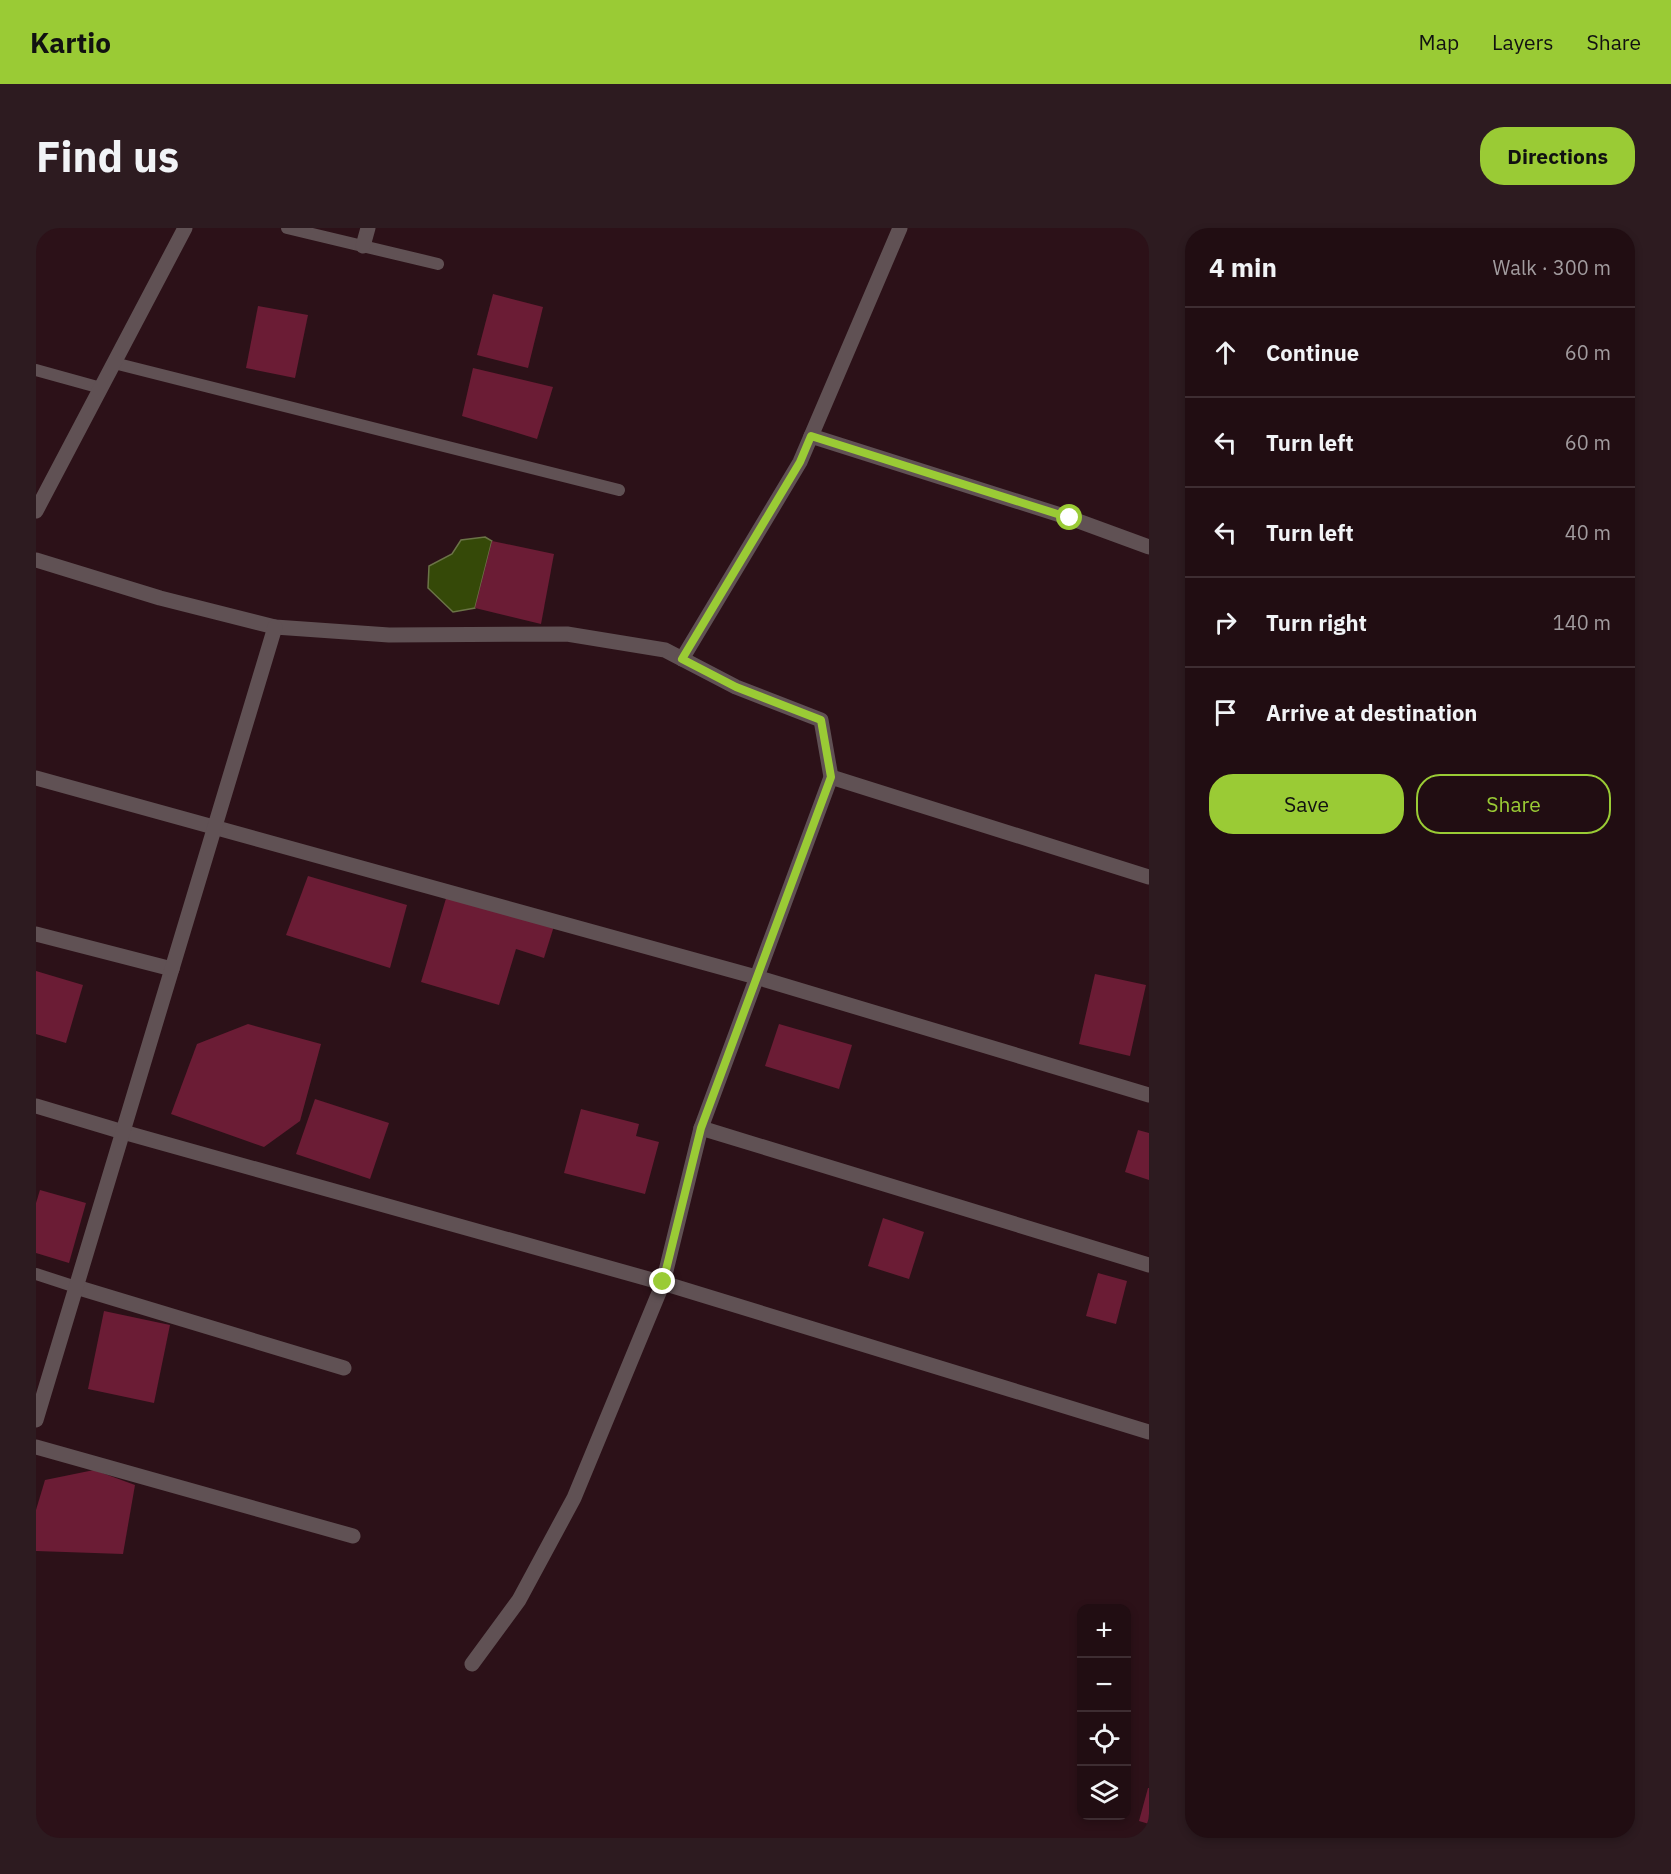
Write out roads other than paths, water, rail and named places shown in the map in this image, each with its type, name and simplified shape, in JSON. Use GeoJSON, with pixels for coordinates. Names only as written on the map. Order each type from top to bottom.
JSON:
{"type":"FeatureCollection","features":[{"type":"Feature","properties":{"kind":"street"},"geometry":{"type":"LineString","coordinates":[[36,511],[185,228]]}},
{"type":"Feature","properties":{"kind":"street"},"geometry":{"type":"LineString","coordinates":[[363,246],[368,228]]}},
{"type":"Feature","properties":{"kind":"street"},"geometry":{"type":"LineString","coordinates":[[682,659],[800,462],[900,228]]}},
{"type":"Feature","properties":{"kind":"street"},"geometry":{"type":"LineString","coordinates":[[811,436],[1070,518],[1149,547]]}},
{"type":"Feature","properties":{"kind":"street"},"geometry":{"type":"LineString","coordinates":[[36,560],[160,598],[275,627],[389,635],[567,634],[665,650],[736,687],[821,720],[831,777],[701,1128],[663,1282],[574,1498],[519,1600],[472,1664]]}},
{"type":"Feature","properties":{"kind":"street"},"geometry":{"type":"LineString","coordinates":[[36,1420],[275,627]]}},
{"type":"Feature","properties":{"kind":"street"},"geometry":{"type":"LineString","coordinates":[[831,777],[1149,877]]}},
{"type":"Feature","properties":{"kind":"street"},"geometry":{"type":"LineString","coordinates":[[36,778],[756,977],[1149,1095]]}},
{"type":"Feature","properties":{"kind":"street"},"geometry":{"type":"LineString","coordinates":[[36,934],[172,969]]}},
{"type":"Feature","properties":{"kind":"street"},"geometry":{"type":"LineString","coordinates":[[36,1106],[663,1282],[1149,1432]]}},
{"type":"Feature","properties":{"kind":"street"},"geometry":{"type":"LineString","coordinates":[[701,1128],[1149,1265]]}},
{"type":"Feature","properties":{"kind":"street"},"geometry":{"type":"LineString","coordinates":[[76,1287],[344,1368]]}},
{"type":"Feature","properties":{"kind":"street"},"geometry":{"type":"LineString","coordinates":[[36,1447],[353,1536]]}},
{"type":"Feature","properties":{"kind":"lane"},"geometry":{"type":"LineString","coordinates":[[287,228],[438,264]]}},
{"type":"Feature","properties":{"kind":"lane"},"geometry":{"type":"LineString","coordinates":[[114,363],[619,490]]}},
{"type":"Feature","properties":{"kind":"lane"},"geometry":{"type":"LineString","coordinates":[[36,370],[101,388]]}},
{"type":"Feature","properties":{"kind":"lane"},"geometry":{"type":"LineString","coordinates":[[36,1274],[76,1287]]}}]}
